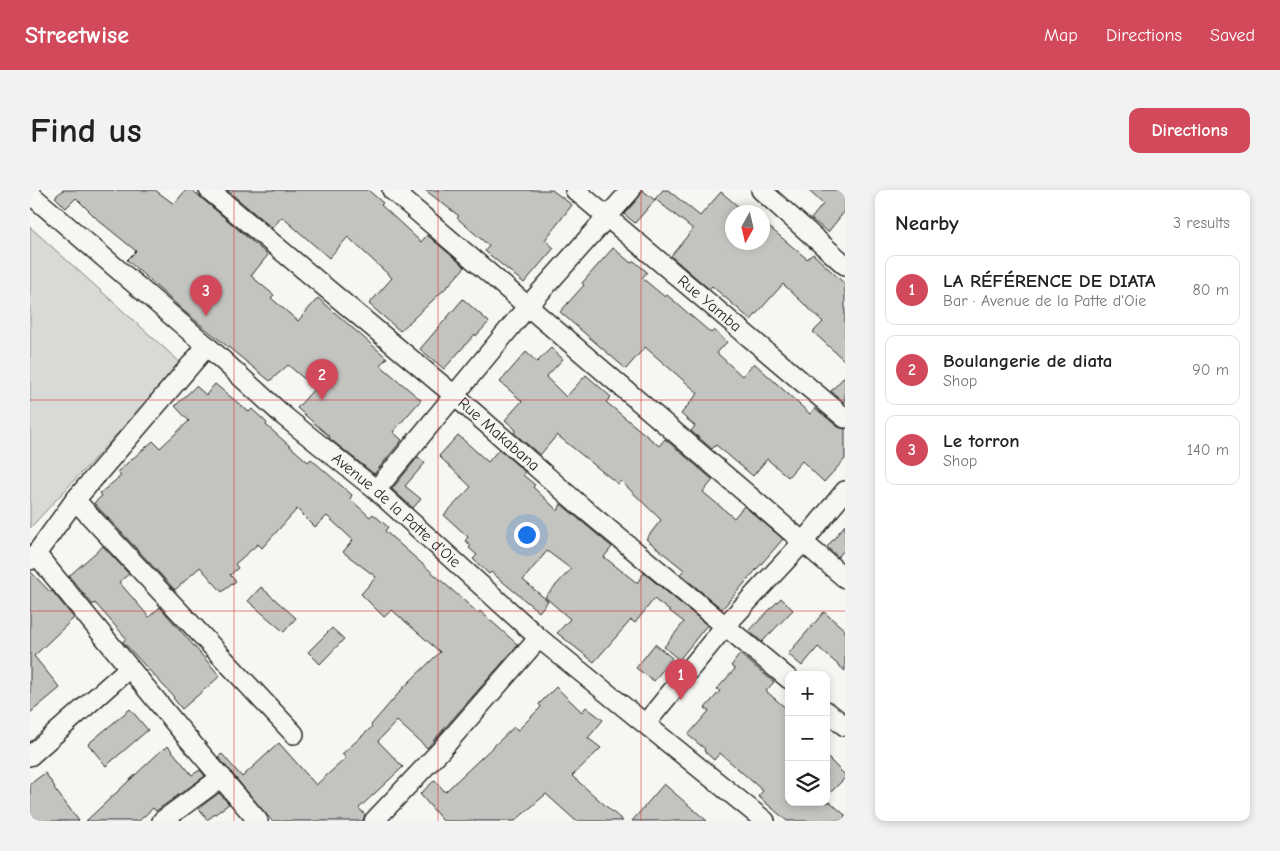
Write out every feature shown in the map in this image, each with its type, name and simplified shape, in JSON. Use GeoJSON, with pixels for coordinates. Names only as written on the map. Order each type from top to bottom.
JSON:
{"type":"FeatureCollection","features":[{"type":"Feature","properties":{"kind":"street","name":"Rue Makabana"},"geometry":{"type":"LineString","coordinates":[[209,190],[455,396],[583,508],[785,676]]}},
{"type":"Feature","properties":{"kind":"street"},"geometry":{"type":"LineString","coordinates":[[392,190],[845,578]]}},
{"type":"Feature","properties":{"kind":"street","name":"Rue Yamba"},"geometry":{"type":"LineString","coordinates":[[575,190],[845,418]]}},
{"type":"Feature","properties":{"kind":"street"},"geometry":{"type":"LineString","coordinates":[[376,490],[528,306],[631,190]]}},
{"type":"Feature","properties":{"kind":"street"},"geometry":{"type":"LineString","coordinates":[[761,190],[845,265]]}},
{"type":"Feature","properties":{"kind":"street","name":"Avenue de la Patte d'Oie"},"geometry":{"type":"LineString","coordinates":[[30,194],[207,346],[285,416],[376,490],[539,638],[765,821]]}},
{"type":"Feature","properties":{"kind":"street"},"geometry":{"type":"LineString","coordinates":[[207,346],[75,500],[33,557],[258,821]]}},
{"type":"Feature","properties":{"kind":"street"},"geometry":{"type":"LineString","coordinates":[[646,724],[725,626],[803,542],[845,491]]}},
{"type":"Feature","properties":{"kind":"street"},"geometry":{"type":"LineString","coordinates":[[75,500],[294,734]]}},
{"type":"Feature","properties":{"kind":"street"},"geometry":{"type":"LineString","coordinates":[[374,821],[441,750],[539,638]]}},
{"type":"Feature","properties":{"kind":"street"},"geometry":{"type":"LineString","coordinates":[[30,756],[129,668]]}},
{"type":"Feature","properties":{"kind":"street"},"geometry":{"type":"LineString","coordinates":[[830,714],[845,726]]}},
{"type":"Feature","properties":{"kind":"street"},"geometry":{"type":"LineString","coordinates":[[162,821],[222,777]]}},
{"type":"Feature","properties":{"kind":"shaded area"},"geometry":{"type":"Polygon","coordinates":[[[30,227],[182,364],[30,528],[30,227]]]}},
{"type":"Feature","properties":{"kind":"building"},"geometry":{"type":"Polygon","coordinates":[[[63,190],[155,190],[174,204],[186,190],[192,190],[268,255],[251,276],[274,295],[271,298],[298,321],[318,298],[387,358],[380,365],[421,400],[393,432],[402,440],[374,474],[329,438],[297,408],[315,388],[288,365],[270,381],[185,312],[127,260],[136,251],[98,220],[76,198],[66,208],[55,197],[63,190]]]}},
{"type":"Feature","properties":{"kind":"building"},"geometry":{"type":"Polygon","coordinates":[[[227,190],[368,190],[383,203],[381,205],[421,242],[427,235],[465,267],[448,286],[400,331],[369,304],[392,278],[348,237],[329,258],[282,217],[272,228],[227,190]]]}},
{"type":"Feature","properties":{"kind":"building"},"geometry":{"type":"Polygon","coordinates":[[[425,190],[552,190],[572,205],[545,240],[554,248],[524,283],[485,251],[489,246],[457,218],[459,216],[425,190]]]}},
{"type":"Feature","properties":{"kind":"building"},"geometry":{"type":"Polygon","coordinates":[[[642,190],[655,200],[635,223],[624,214],[639,197],[642,190]]]}},
{"type":"Feature","properties":{"kind":"building"},"geometry":{"type":"Polygon","coordinates":[[[663,190],[668,190],[700,216],[721,192],[737,205],[725,205],[725,250],[770,250],[770,228],[807,259],[813,254],[845,284],[845,361],[813,332],[823,322],[783,284],[751,320],[712,286],[709,289],[671,256],[693,229],[655,199],[663,190]]]}},
{"type":"Feature","properties":{"kind":"building"},"geometry":{"type":"Polygon","coordinates":[[[808,190],[845,190],[845,211],[828,232],[811,219],[823,204],[808,190]]]}},
{"type":"Feature","properties":{"kind":"building"},"geometry":{"type":"Polygon","coordinates":[[[613,248],[631,263],[634,261],[647,272],[642,278],[665,297],[667,295],[711,333],[714,330],[727,342],[717,353],[742,376],[754,363],[810,414],[815,408],[838,427],[845,429],[845,459],[824,482],[802,461],[788,477],[767,459],[753,476],[716,445],[712,449],[691,431],[695,426],[681,414],[698,393],[645,347],[626,369],[560,312],[584,285],[582,283],[613,248]]]}},
{"type":"Feature","properties":{"kind":"building"},"geometry":{"type":"Polygon","coordinates":[[[463,299],[489,322],[476,336],[475,334],[444,369],[420,349],[463,299]]]}},
{"type":"Feature","properties":{"kind":"building"},"geometry":{"type":"Polygon","coordinates":[[[551,348],[563,359],[546,377],[566,397],[586,375],[611,397],[606,402],[659,446],[665,439],[713,480],[703,492],[734,518],[744,506],[783,539],[722,609],[680,574],[684,570],[646,539],[661,520],[621,481],[618,484],[557,435],[540,455],[514,433],[516,430],[505,420],[522,401],[500,382],[526,352],[537,362],[551,348]]]}},
{"type":"Feature","properties":{"kind":"building"},"geometry":{"type":"Polygon","coordinates":[[[845,376],[845,403],[831,391],[845,376]]]}},
{"type":"Feature","properties":{"kind":"building"},"geometry":{"type":"Polygon","coordinates":[[[215,384],[249,412],[252,409],[267,423],[266,425],[308,462],[311,459],[352,495],[350,499],[370,517],[373,514],[388,527],[385,531],[478,613],[480,611],[518,645],[427,748],[397,721],[378,741],[403,767],[359,808],[365,815],[363,821],[272,821],[218,757],[222,754],[242,777],[279,743],[316,785],[346,758],[342,754],[372,727],[371,725],[404,687],[440,652],[392,610],[384,617],[361,594],[376,577],[343,552],[353,540],[327,516],[315,527],[297,509],[262,548],[258,544],[235,564],[238,568],[230,575],[236,581],[222,592],[200,567],[175,590],[94,503],[102,496],[100,493],[121,476],[117,472],[153,441],[160,448],[189,421],[175,406],[196,386],[206,395],[215,384]]]}},
{"type":"Feature","properties":{"kind":"building"},"geometry":{"type":"Polygon","coordinates":[[[458,435],[488,462],[499,449],[525,472],[523,475],[535,485],[533,487],[558,511],[561,504],[612,547],[604,557],[637,583],[644,573],[707,625],[679,660],[664,647],[684,622],[654,599],[635,623],[631,620],[594,662],[557,633],[570,619],[545,597],[571,569],[547,551],[523,580],[548,601],[539,612],[491,572],[489,574],[473,559],[477,555],[469,548],[471,545],[465,541],[468,537],[444,515],[471,487],[439,456],[458,435]]]}},
{"type":"Feature","properties":{"kind":"building"},"geometry":{"type":"Polygon","coordinates":[[[418,457],[425,463],[405,486],[421,499],[413,508],[392,489],[418,457]]]}},
{"type":"Feature","properties":{"kind":"building"},"geometry":{"type":"Polygon","coordinates":[[[845,525],[845,549],[838,557],[827,547],[845,525]]]}},
{"type":"Feature","properties":{"kind":"building"},"geometry":{"type":"Polygon","coordinates":[[[103,546],[129,574],[119,582],[149,617],[160,607],[220,676],[182,709],[174,697],[123,642],[126,638],[95,603],[93,605],[69,576],[103,546]]]}},
{"type":"Feature","properties":{"kind":"building"},"geometry":{"type":"Polygon","coordinates":[[[30,571],[50,592],[52,591],[74,618],[34,656],[60,688],[30,713],[30,571]]]}},
{"type":"Feature","properties":{"kind":"building"},"geometry":{"type":"Polygon","coordinates":[[[261,587],[296,618],[284,632],[248,601],[261,587]]]}},
{"type":"Feature","properties":{"kind":"building"},"geometry":{"type":"Polygon","coordinates":[[[781,598],[793,610],[762,642],[749,631],[781,598]]]}},
{"type":"Feature","properties":{"kind":"building"},"geometry":{"type":"Polygon","coordinates":[[[824,612],[845,630],[845,671],[818,647],[802,666],[788,654],[824,612]]]}},
{"type":"Feature","properties":{"kind":"building"},"geometry":{"type":"Polygon","coordinates":[[[332,628],[344,639],[320,664],[308,652],[332,628]]]}},
{"type":"Feature","properties":{"kind":"building"},"geometry":{"type":"Polygon","coordinates":[[[655,644],[672,658],[654,681],[636,668],[655,644]]]}},
{"type":"Feature","properties":{"kind":"building"},"geometry":{"type":"Polygon","coordinates":[[[740,654],[774,682],[766,691],[785,708],[785,806],[830,806],[830,802],[845,815],[845,821],[787,821],[758,796],[763,791],[720,753],[714,760],[704,751],[705,749],[688,735],[709,711],[705,708],[720,691],[717,689],[735,669],[731,666],[740,654]]]}},
{"type":"Feature","properties":{"kind":"building"},"geometry":{"type":"Polygon","coordinates":[[[556,687],[582,712],[586,707],[603,720],[588,738],[601,748],[572,776],[623,821],[576,821],[546,794],[515,821],[443,821],[420,794],[435,780],[445,792],[514,727],[518,730],[541,707],[539,704],[556,687]]]}},
{"type":"Feature","properties":{"kind":"building"},"geometry":{"type":"Polygon","coordinates":[[[130,709],[148,730],[106,766],[88,744],[130,709]]]}},
{"type":"Feature","properties":{"kind":"building"},"geometry":{"type":"Polygon","coordinates":[[[168,746],[192,775],[200,770],[205,776],[156,811],[153,808],[139,821],[86,821],[164,748],[168,746]]]}},
{"type":"Feature","properties":{"kind":"building"},"geometry":{"type":"Polygon","coordinates":[[[830,760],[845,775],[845,778],[830,793],[830,760]]]}},
{"type":"Feature","properties":{"kind":"building"},"geometry":{"type":"Polygon","coordinates":[[[45,773],[79,821],[30,821],[30,784],[45,773]]]}},
{"type":"Feature","properties":{"kind":"building"},"geometry":{"type":"Polygon","coordinates":[[[664,784],[707,821],[632,821],[664,784]]]}},
{"type":"Feature","properties":{"kind":"building"},"geometry":{"type":"Polygon","coordinates":[[[219,793],[229,804],[207,820],[199,808],[219,793]]]}},
{"type":"Feature","properties":{"kind":"place","name":"Le torron"},"geometry":{"type":"Point","coordinates":[206,316]}},
{"type":"Feature","properties":{"kind":"place","name":"Boulangerie de diata"},"geometry":{"type":"Point","coordinates":[322,400]}},
{"type":"Feature","properties":{"kind":"place","name":"LA RÉFÉRENCE DE DIATA"},"geometry":{"type":"Point","coordinates":[681,700]}}]}
